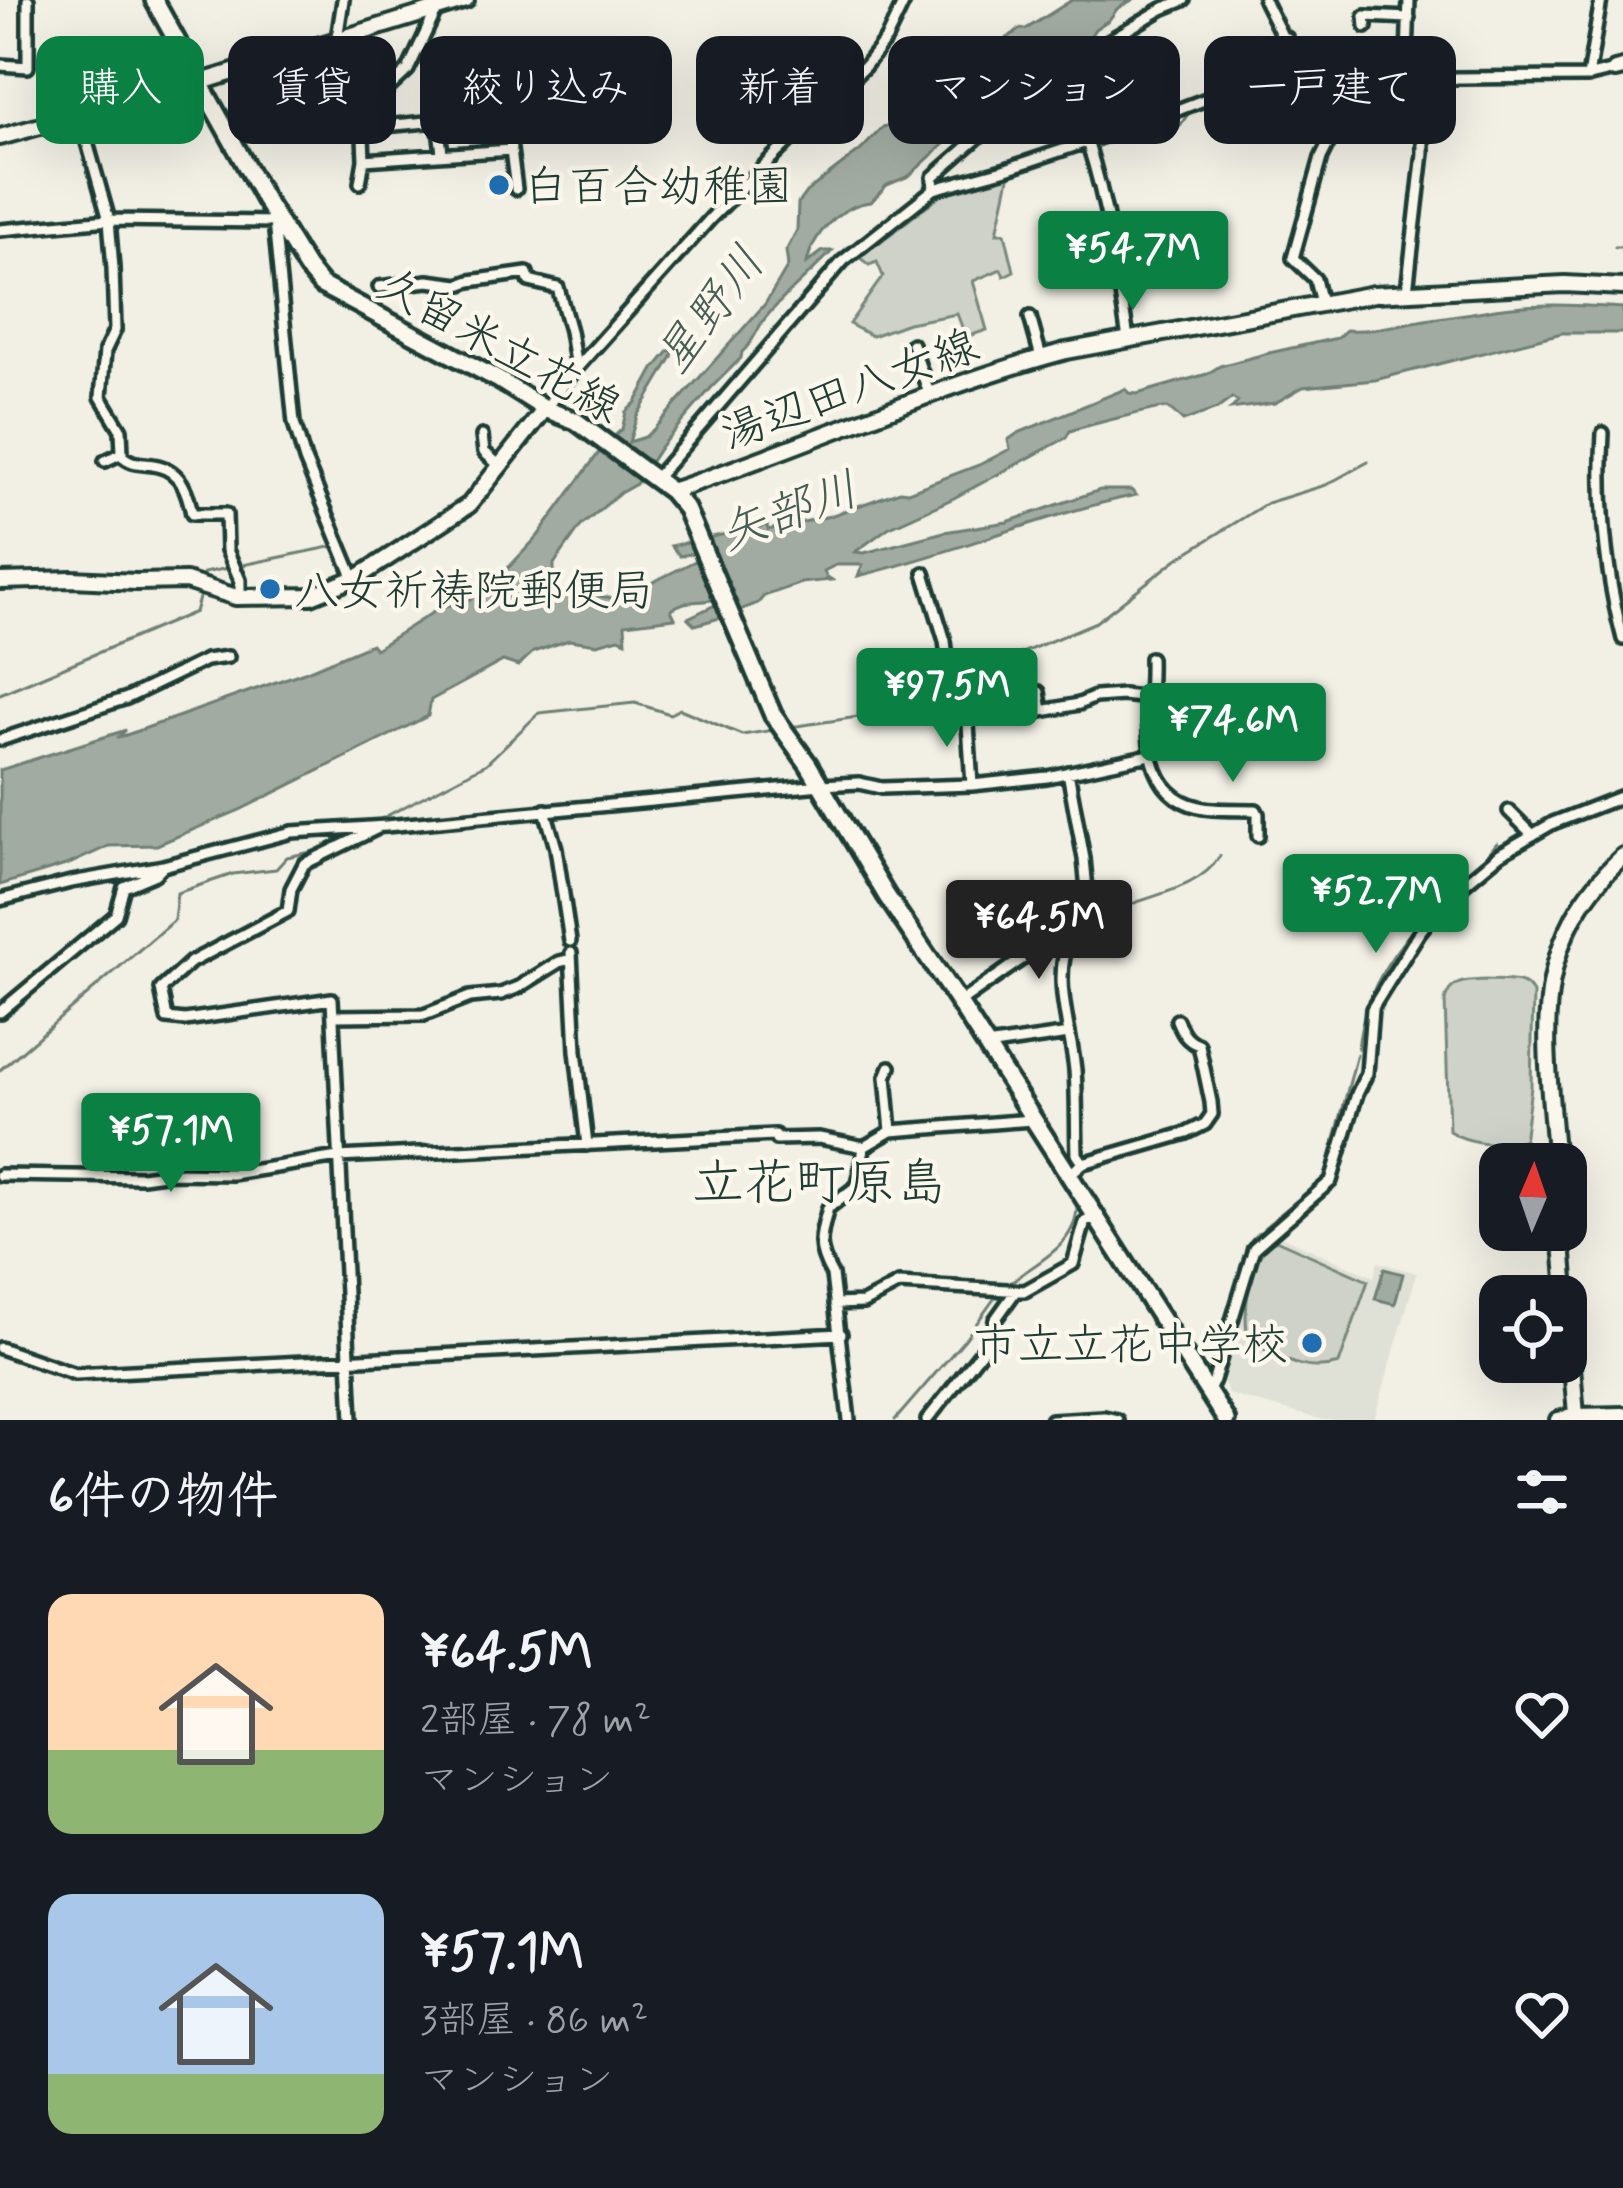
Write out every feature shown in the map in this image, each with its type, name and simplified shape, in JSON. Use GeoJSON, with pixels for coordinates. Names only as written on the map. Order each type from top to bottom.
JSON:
{"type":"FeatureCollection","features":[{"type":"Feature","properties":{"kind":"main road","name":"久留米立花線"},"geometry":{"type":"LineString","coordinates":[[154,0],[173,36]]}},
{"type":"Feature","properties":{"kind":"main road","name":"久留米立花線"},"geometry":{"type":"LineString","coordinates":[[204,93],[276,222],[321,285],[544,409],[576,421],[671,491],[686,509],[773,715],[1226,1420]]}},
{"type":"Feature","properties":{"kind":"street"},"geometry":{"type":"LineString","coordinates":[[0,65],[28,67],[28,0]]}},
{"type":"Feature","properties":{"kind":"street"},"geometry":{"type":"LineString","coordinates":[[338,36],[344,0]]}},
{"type":"Feature","properties":{"kind":"street"},"geometry":{"type":"LineString","coordinates":[[347,36],[466,0]]}},
{"type":"Feature","properties":{"kind":"street"},"geometry":{"type":"LineString","coordinates":[[0,581],[186,581],[240,597],[311,596],[354,579],[469,505],[576,369],[711,218],[866,66],[905,0]]}},
{"type":"Feature","properties":{"kind":"street"},"geometry":{"type":"LineString","coordinates":[[934,189],[934,177],[1016,104],[1097,47],[1184,0]]}},
{"type":"Feature","properties":{"kind":"street"},"geometry":{"type":"LineString","coordinates":[[1264,0],[1282,36]]}},
{"type":"Feature","properties":{"kind":"street"},"geometry":{"type":"LineString","coordinates":[[1408,36],[1409,0]]}},
{"type":"Feature","properties":{"kind":"street"},"geometry":{"type":"LineString","coordinates":[[1588,77],[1601,0]]}},
{"type":"Feature","properties":{"kind":"street"},"geometry":{"type":"LineString","coordinates":[[396,81],[408,70],[437,9]]}},
{"type":"Feature","properties":{"kind":"street"},"geometry":{"type":"LineString","coordinates":[[1366,27],[1365,16],[1409,18]]}},
{"type":"Feature","properties":{"kind":"street"},"geometry":{"type":"LineString","coordinates":[[1456,78],[1588,77],[1619,69]]}},
{"type":"Feature","properties":{"kind":"street"},"geometry":{"type":"LineString","coordinates":[[0,137],[36,127]]}},
{"type":"Feature","properties":{"kind":"street"},"geometry":{"type":"LineString","coordinates":[[88,144],[109,220],[115,330],[105,351],[100,397],[121,430],[123,446],[120,454],[105,461]]}},
{"type":"Feature","properties":{"kind":"street"},"geometry":{"type":"LineString","coordinates":[[360,183],[364,144]]}},
{"type":"Feature","properties":{"kind":"street"},"geometry":{"type":"LineString","coordinates":[[442,144],[442,153]]}},
{"type":"Feature","properties":{"kind":"street"},"geometry":{"type":"LineString","coordinates":[[511,144],[516,189]]}},
{"type":"Feature","properties":{"kind":"street"},"geometry":{"type":"LineString","coordinates":[[653,478],[842,261],[934,189],[1078,144]]}},
{"type":"Feature","properties":{"kind":"street"},"geometry":{"type":"LineString","coordinates":[[1088,144],[1113,245],[1128,339]]}},
{"type":"Feature","properties":{"kind":"street"},"geometry":{"type":"LineString","coordinates":[[1321,303],[1315,279],[1293,258],[1328,144]]}},
{"type":"Feature","properties":{"kind":"street"},"geometry":{"type":"LineString","coordinates":[[1402,296],[1423,144]]}},
{"type":"Feature","properties":{"kind":"street"},"geometry":{"type":"LineString","coordinates":[[364,160],[512,150]]}},
{"type":"Feature","properties":{"kind":"street"},"geometry":{"type":"LineString","coordinates":[[0,230],[109,220],[276,222],[294,423],[354,579]]}},
{"type":"Feature","properties":{"kind":"street"},"geometry":{"type":"LineString","coordinates":[[380,287],[428,281],[459,285],[527,273],[529,281],[558,288],[576,369]]}},
{"type":"Feature","properties":{"kind":"street","name":"湯辺田八女線"},"geometry":{"type":"LineString","coordinates":[[671,491],[1041,357],[1347,297],[1564,284],[1623,286]]}},
{"type":"Feature","properties":{"kind":"street"},"geometry":{"type":"LineString","coordinates":[[1030,317],[1041,357]]}},
{"type":"Feature","properties":{"kind":"street"},"geometry":{"type":"LineString","coordinates":[[912,344],[931,396]]}},
{"type":"Feature","properties":{"kind":"street"},"geometry":{"type":"LineString","coordinates":[[1604,434],[1604,532],[1623,639]]}},
{"type":"Feature","properties":{"kind":"street"},"geometry":{"type":"LineString","coordinates":[[482,436],[484,452],[500,466]]}},
{"type":"Feature","properties":{"kind":"street"},"geometry":{"type":"LineString","coordinates":[[120,454],[131,465],[162,466],[184,483],[192,514],[226,514],[227,550],[240,580],[240,597]]}},
{"type":"Feature","properties":{"kind":"street"},"geometry":{"type":"LineString","coordinates":[[924,573],[968,724],[971,785]]}},
{"type":"Feature","properties":{"kind":"street"},"geometry":{"type":"LineString","coordinates":[[0,740],[127,698],[206,660],[228,658]]}},
{"type":"Feature","properties":{"kind":"street"},"geometry":{"type":"LineString","coordinates":[[1150,658],[1150,755],[1162,782],[1173,796],[1202,808],[1256,810],[1258,836]]}},
{"type":"Feature","properties":{"kind":"street"},"geometry":{"type":"LineString","coordinates":[[963,708],[1039,692],[1042,710],[1095,697],[1149,698]]}},
{"type":"Feature","properties":{"kind":"street"},"geometry":{"type":"LineString","coordinates":[[0,900],[163,866],[292,832],[821,784],[881,788],[1012,782],[1150,755]]}},
{"type":"Feature","properties":{"kind":"street"},"geometry":{"type":"LineString","coordinates":[[959,1003],[1022,959],[1069,941],[1090,920],[1068,772]]}},
{"type":"Feature","properties":{"kind":"street"},"geometry":{"type":"LineString","coordinates":[[1208,1393],[1254,1248],[1331,1181],[1367,1073],[1372,1009],[1419,932],[1445,900],[1500,854],[1553,823],[1623,796]]}},
{"type":"Feature","properties":{"kind":"street"},"geometry":{"type":"LineString","coordinates":[[545,810],[556,848],[570,951],[587,1145]]}},
{"type":"Feature","properties":{"kind":"street"},"geometry":{"type":"LineString","coordinates":[[1509,811],[1533,835]]}},
{"type":"Feature","properties":{"kind":"street"},"geometry":{"type":"LineString","coordinates":[[352,1420],[332,999],[185,1020],[167,1018],[161,989],[191,962],[288,911],[291,889],[304,865],[378,826]]}},
{"type":"Feature","properties":{"kind":"street"},"geometry":{"type":"LineString","coordinates":[[1554,1143],[1547,1046],[1550,982],[1577,912],[1623,856]]}},
{"type":"Feature","properties":{"kind":"street"},"geometry":{"type":"LineString","coordinates":[[0,1012],[116,915],[124,887],[163,866]]}},
{"type":"Feature","properties":{"kind":"street"},"geometry":{"type":"LineString","coordinates":[[1069,941],[1061,970],[1075,1067],[1077,1154],[1083,1163]]}},
{"type":"Feature","properties":{"kind":"street"},"geometry":{"type":"LineString","coordinates":[[333,1010],[424,1015],[470,997],[519,987],[570,951]]}},
{"type":"Feature","properties":{"kind":"street"},"geometry":{"type":"LineString","coordinates":[[1069,1175],[1083,1163],[1187,1133],[1205,1124],[1212,1114],[1199,1045],[1183,1034],[1177,1020]]}},
{"type":"Feature","properties":{"kind":"street"},"geometry":{"type":"LineString","coordinates":[[986,1046],[1069,1034]]}},
{"type":"Feature","properties":{"kind":"street"},"geometry":{"type":"LineString","coordinates":[[890,1067],[886,1077],[891,1131]]}},
{"type":"Feature","properties":{"kind":"street"},"geometry":{"type":"LineString","coordinates":[[0,1174],[232,1174],[338,1156],[775,1136],[864,1147],[891,1131],[1032,1120]]}},
{"type":"Feature","properties":{"kind":"street"},"geometry":{"type":"LineString","coordinates":[[849,1420],[832,1275],[820,1245],[828,1208],[858,1185],[864,1147]]}},
{"type":"Feature","properties":{"kind":"street"},"geometry":{"type":"LineString","coordinates":[[835,1304],[863,1303],[898,1284],[1024,1291],[1073,1264],[1085,1222],[1096,1216]]}},
{"type":"Feature","properties":{"kind":"street"},"geometry":{"type":"LineString","coordinates":[[1563,1251],[1576,1416]]}},
{"type":"Feature","properties":{"kind":"street"},"geometry":{"type":"LineString","coordinates":[[927,1420],[992,1338],[995,1320],[1015,1292]]}},
{"type":"Feature","properties":{"kind":"street"},"geometry":{"type":"LineString","coordinates":[[0,1348],[75,1374],[841,1334]]}},
{"type":"Feature","properties":{"kind":"street"},"geometry":{"type":"LineString","coordinates":[[1558,1420],[1623,1415]]}},
{"type":"Feature","properties":{"kind":"street"},"geometry":{"type":"LineString","coordinates":[[1051,1420],[1117,1420]]}},
{"type":"Feature","properties":{"kind":"shaded area"},"geometry":{"type":"Polygon","coordinates":[[[1072,0],[1132,0],[1090,36],[1010,36],[1072,0]]]}},
{"type":"Feature","properties":{"kind":"shaded area"},"geometry":{"type":"Polygon","coordinates":[[[888,125],[888,144],[944,144],[871,202],[830,222],[815,241],[807,263],[823,251],[832,251],[763,321],[741,358],[661,446],[636,484],[581,526],[554,564],[560,578],[557,587],[619,599],[699,559],[698,552],[680,556],[671,546],[830,516],[908,492],[1010,449],[1008,440],[1018,433],[1125,389],[1137,394],[1220,366],[1337,338],[1346,330],[1553,305],[1623,308],[1623,333],[1562,333],[1375,380],[1303,387],[1275,403],[1231,409],[1238,402],[1232,398],[1183,421],[1162,408],[1070,431],[1066,438],[952,499],[888,528],[855,552],[1007,522],[1100,490],[1131,490],[1136,495],[858,576],[863,565],[836,565],[824,571],[832,580],[801,583],[695,625],[688,618],[717,604],[715,599],[676,606],[671,610],[675,618],[625,624],[626,641],[569,640],[533,652],[518,666],[503,661],[431,700],[428,716],[240,810],[157,845],[109,846],[0,885],[0,770],[126,730],[117,738],[132,733],[371,644],[375,649],[438,609],[485,590],[538,536],[603,447],[622,429],[626,412],[670,350],[672,357],[637,416],[629,442],[653,430],[765,304],[788,266],[786,251],[797,230],[798,203],[888,125]]]}},
{"type":"Feature","properties":{"kind":"shaded area"},"geometry":{"type":"Polygon","coordinates":[[[1010,173],[997,233],[1005,233],[1014,271],[1004,276],[1001,269],[973,281],[987,330],[966,337],[957,314],[872,336],[849,324],[883,276],[877,262],[869,265],[859,257],[942,194],[1010,173]]]}},
{"type":"Feature","properties":{"kind":"shaded area"},"geometry":{"type":"Polygon","coordinates":[[[1519,982],[1533,993],[1531,1087],[1524,1139],[1489,1143],[1449,1131],[1445,1000],[1456,985],[1519,982]]]}},
{"type":"Feature","properties":{"kind":"shaded area","name":"市立立花中学校"},"geometry":{"type":"Polygon","coordinates":[[[1276,1234],[1374,1277],[1378,1262],[1417,1273],[1374,1420],[1323,1420],[1227,1394],[1218,1371],[1255,1251],[1276,1234]]]}},
{"type":"Feature","properties":{"kind":"shaded area"},"geometry":{"type":"Polygon","coordinates":[[[1276,1240],[1368,1281],[1339,1364],[1303,1366],[1249,1341],[1246,1316],[1253,1270],[1276,1240]]]}},
{"type":"Feature","properties":{"kind":"shaded area"},"geometry":{"type":"Polygon","coordinates":[[[1384,1269],[1403,1274],[1395,1304],[1375,1299],[1384,1269]]]}},
{"type":"Feature","properties":{"kind":"waterway"},"geometry":{"type":"LineString","coordinates":[[1180,126],[1190,111]]}},
{"type":"Feature","properties":{"kind":"waterway"},"geometry":{"type":"LineString","coordinates":[[1615,247],[1623,247]]}},
{"type":"Feature","properties":{"kind":"waterway"},"geometry":{"type":"LineString","coordinates":[[790,727],[899,711],[935,697],[991,666],[1096,622],[1177,559],[1267,503],[1326,485],[1368,462]]}},
{"type":"Feature","properties":{"kind":"waterway"},"geometry":{"type":"LineString","coordinates":[[202,581],[204,573],[335,546]]}},
{"type":"Feature","properties":{"kind":"waterway"},"geometry":{"type":"LineString","coordinates":[[0,694],[195,612],[201,591]]}},
{"type":"Feature","properties":{"kind":"waterway"},"geometry":{"type":"LineString","coordinates":[[373,823],[486,764],[539,713],[635,703],[670,714],[680,709],[742,735],[774,730]]}},
{"type":"Feature","properties":{"kind":"waterway"},"geometry":{"type":"LineString","coordinates":[[0,1070],[174,920],[177,893],[233,874],[276,869],[287,857],[325,849],[347,833]]}},
{"type":"Feature","properties":{"kind":"waterway"},"geometry":{"type":"LineString","coordinates":[[1448,892],[1497,843]]}},
{"type":"Feature","properties":{"kind":"waterway"},"geometry":{"type":"LineString","coordinates":[[1082,934],[1115,911],[1199,877],[1220,856]]}},
{"type":"Feature","properties":{"kind":"waterway"},"geometry":{"type":"LineString","coordinates":[[1358,1049],[1375,987],[1437,902]]}},
{"type":"Feature","properties":{"kind":"waterway"},"geometry":{"type":"LineString","coordinates":[[1264,1228],[1325,1177],[1357,1054]]}},
{"type":"Feature","properties":{"kind":"waterway"},"geometry":{"type":"LineString","coordinates":[[1070,1157],[1071,1153]]}},
{"type":"Feature","properties":{"kind":"waterway"},"geometry":{"type":"LineString","coordinates":[[1006,1286],[1063,1242],[1076,1218],[1077,1202]]}},
{"type":"Feature","properties":{"kind":"waterway"},"geometry":{"type":"LineString","coordinates":[[1252,1239],[1259,1232]]}},
{"type":"Feature","properties":{"kind":"waterway"},"geometry":{"type":"LineString","coordinates":[[1206,1367],[1213,1367],[1249,1244]]}},
{"type":"Feature","properties":{"kind":"waterway"},"geometry":{"type":"LineString","coordinates":[[895,1420],[999,1292]]}},
{"type":"Feature","properties":{"kind":"place","name":"白百合幼稚園"},"geometry":{"type":"Point","coordinates":[499,185]}},
{"type":"Feature","properties":{"kind":"place","name":"八女祈祷院郵便局"},"geometry":{"type":"Point","coordinates":[270,589]}},
{"type":"Feature","properties":{"kind":"place","name":"市立立花中学校"},"geometry":{"type":"Point","coordinates":[1312,1343]}},
{"type":"Feature","properties":{"kind":"district","name":"立花町原島"},"geometry":{"type":"Point","coordinates":[820,1181]}},
{"type":"Feature","properties":{"kind":"water label","name":"星野川"},"geometry":{"type":"Point","coordinates":[709,309]}},
{"type":"Feature","properties":{"kind":"water label","name":"矢部川"},"geometry":{"type":"Point","coordinates":[788,510]}}]}
